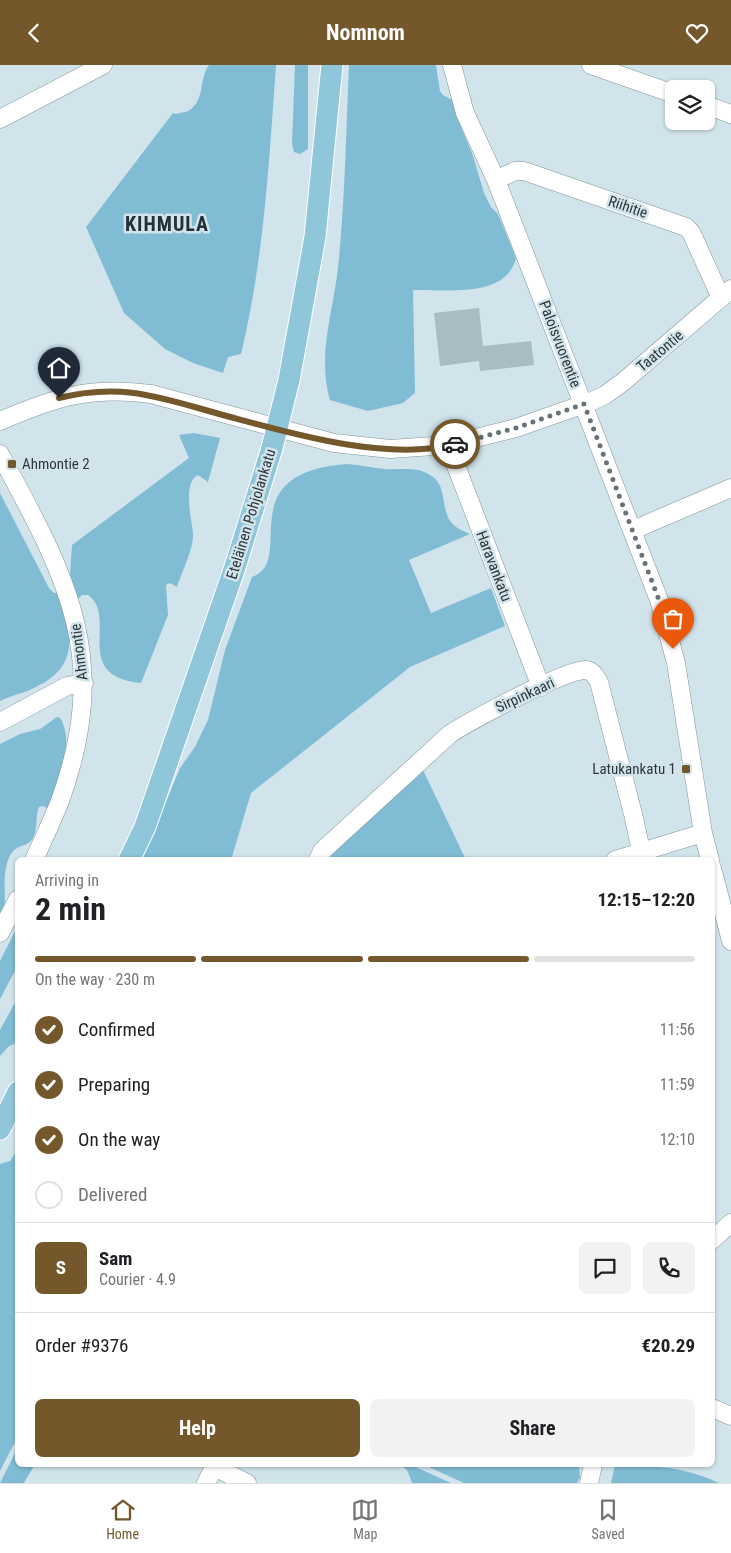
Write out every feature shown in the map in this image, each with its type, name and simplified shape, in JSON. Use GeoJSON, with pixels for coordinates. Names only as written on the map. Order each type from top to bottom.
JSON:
{"type":"FeatureCollection","features":[{"type":"Feature","properties":{"kind":"main road","name":"Eteläinen Pohjolankatu"},"geometry":{"type":"LineString","coordinates":[[130,857],[151,808],[235,567],[272,448],[289,380],[315,237],[332,65]]}},
{"type":"Feature","properties":{"kind":"main road"},"geometry":{"type":"LineString","coordinates":[[0,1116],[15,1092]]}},
{"type":"Feature","properties":{"kind":"main road"},"geometry":{"type":"LineString","coordinates":[[0,1129],[15,1098]]}},
{"type":"Feature","properties":{"kind":"street"},"geometry":{"type":"LineString","coordinates":[[0,119],[103,65]]}},
{"type":"Feature","properties":{"kind":"street","name":"Paloisvuorentie"},"geometry":{"type":"LineString","coordinates":[[452,65],[465,113],[496,180],[633,530],[670,634],[703,833],[709,857]]}},
{"type":"Feature","properties":{"kind":"street"},"geometry":{"type":"LineString","coordinates":[[591,65],[665,91]]}},
{"type":"Feature","properties":{"kind":"street"},"geometry":{"type":"LineString","coordinates":[[715,108],[731,114]]}},
{"type":"Feature","properties":{"kind":"street","name":"Riihitie"},"geometry":{"type":"LineString","coordinates":[[496,180],[514,171],[524,171],[686,227],[692,232],[726,294]]}},
{"type":"Feature","properties":{"kind":"street","name":"Taatontie"},"geometry":{"type":"LineString","coordinates":[[0,421],[73,394],[103,390],[126,391],[152,394],[225,416],[334,443],[390,449],[448,445],[516,428],[605,395],[623,382],[726,294]]}},
{"type":"Feature","properties":{"kind":"street","name":"Haravankatu"},"geometry":{"type":"LineString","coordinates":[[448,445],[540,687]]}},
{"type":"Feature","properties":{"kind":"street","name":"Ahmontie"},"geometry":{"type":"LineString","coordinates":[[0,454],[42,531],[65,585],[78,629],[84,683],[80,721],[68,774],[60,801],[35,857]]}},
{"type":"Feature","properties":{"kind":"street"},"geometry":{"type":"LineString","coordinates":[[633,530],[731,488]]}},
{"type":"Feature","properties":{"kind":"street","name":"Sirpinkaari"},"geometry":{"type":"LineString","coordinates":[[319,857],[322,851],[450,734],[468,722],[540,687],[579,671],[587,670],[593,673],[599,682],[642,856]]}},
{"type":"Feature","properties":{"kind":"street"},"geometry":{"type":"LineString","coordinates":[[0,722],[67,686],[84,683]]}},
{"type":"Feature","properties":{"kind":"street"},"geometry":{"type":"LineString","coordinates":[[642,856],[703,833]]}},
{"type":"Feature","properties":{"kind":"street"},"geometry":{"type":"LineString","coordinates":[[715,880],[731,941]]}},
{"type":"Feature","properties":{"kind":"street"},"geometry":{"type":"LineString","coordinates":[[0,933],[15,905]]}},
{"type":"Feature","properties":{"kind":"street"},"geometry":{"type":"LineString","coordinates":[[715,1410],[731,1416]]}},
{"type":"Feature","properties":{"kind":"street"},"geometry":{"type":"LineString","coordinates":[[590,1483],[593,1467]]}},
{"type":"Feature","properties":{"kind":"street"},"geometry":{"type":"LineString","coordinates":[[210,1472],[248,1483]]}},
{"type":"Feature","properties":{"kind":"shaded area"},"geometry":{"type":"Polygon","coordinates":[[[209,65],[276,65],[264,210],[249,318],[241,354],[228,357],[223,373],[193,363],[165,349],[124,313],[86,227],[173,113],[188,111],[195,104],[209,65]]]}},
{"type":"Feature","properties":{"kind":"shaded area"},"geometry":{"type":"Polygon","coordinates":[[[295,65],[308,65],[308,149],[300,154],[294,152],[292,144],[295,65]]]}},
{"type":"Feature","properties":{"kind":"shaded area"},"geometry":{"type":"Polygon","coordinates":[[[349,65],[436,65],[440,91],[443,95],[454,101],[457,117],[473,156],[484,193],[491,207],[498,214],[516,258],[510,271],[500,280],[488,286],[457,290],[413,290],[415,393],[403,403],[368,411],[330,400],[325,367],[327,334],[336,285],[340,243],[349,65]]]}},
{"type":"Feature","properties":{"kind":"shaded area"},"geometry":{"type":"Polygon","coordinates":[[[194,433],[220,438],[208,482],[198,475],[190,485],[189,502],[193,540],[177,587],[170,583],[166,585],[168,615],[141,683],[120,678],[107,670],[101,658],[99,617],[96,605],[88,595],[82,595],[78,599],[70,575],[72,545],[189,458],[179,435],[194,433]]]}},
{"type":"Feature","properties":{"kind":"shaded area"},"geometry":{"type":"Polygon","coordinates":[[[347,464],[385,469],[414,469],[430,475],[440,486],[447,515],[451,521],[458,528],[470,534],[409,560],[431,613],[491,588],[505,626],[410,667],[251,793],[232,857],[143,857],[180,768],[195,747],[208,720],[225,650],[252,577],[264,568],[269,554],[272,518],[276,499],[288,483],[310,471],[347,464]]]}},
{"type":"Feature","properties":{"kind":"shaded area"},"geometry":{"type":"Polygon","coordinates":[[[0,493],[49,588],[54,593],[60,593],[67,621],[69,646],[61,669],[51,678],[32,689],[0,701],[0,493]]]}},
{"type":"Feature","properties":{"kind":"shaded area"},"geometry":{"type":"Polygon","coordinates":[[[57,717],[60,718],[66,739],[64,764],[49,809],[43,806],[39,807],[33,838],[27,844],[15,849],[9,859],[5,875],[5,903],[0,921],[0,744],[20,734],[40,729],[57,717]]]}},
{"type":"Feature","properties":{"kind":"shaded area"},"geometry":{"type":"Polygon","coordinates":[[[423,770],[465,857],[330,857],[368,818],[423,770]]]}},
{"type":"Feature","properties":{"kind":"shaded area"},"geometry":{"type":"Polygon","coordinates":[[[15,931],[15,971],[0,999],[0,961],[15,931]]]}},
{"type":"Feature","properties":{"kind":"shaded area"},"geometry":{"type":"Polygon","coordinates":[[[15,1003],[15,1043],[8,1047],[0,1056],[0,1030],[15,1003]]]}},
{"type":"Feature","properties":{"kind":"shaded area"},"geometry":{"type":"Polygon","coordinates":[[[15,1153],[15,1442],[0,1471],[0,1164],[10,1161],[15,1153]]]}},
{"type":"Feature","properties":{"kind":"shaded area"},"geometry":{"type":"Polygon","coordinates":[[[15,1453],[15,1467],[33,1467],[24,1483],[0,1483],[15,1453]]]}},
{"type":"Feature","properties":{"kind":"shaded area"},"geometry":{"type":"Polygon","coordinates":[[[403,1467],[415,1467],[451,1483],[412,1483],[407,1470],[403,1467]]]}},
{"type":"Feature","properties":{"kind":"shaded area"},"geometry":{"type":"Polygon","coordinates":[[[428,1467],[579,1467],[580,1478],[577,1483],[464,1483],[428,1467]]]}},
{"type":"Feature","properties":{"kind":"shaded area"},"geometry":{"type":"Polygon","coordinates":[[[615,1467],[655,1467],[694,1473],[719,1483],[611,1483],[615,1467]]]}},
{"type":"Feature","properties":{"kind":"building"},"geometry":{"type":"Polygon","coordinates":[[[479,308],[483,346],[531,341],[534,365],[480,371],[479,361],[440,366],[434,313],[479,308]]]}},
{"type":"Feature","properties":{"kind":"way so far"},"geometry":{"type":"LineString","coordinates":[[455,444],[516,428],[584,404],[659,600],[673,649]]}},
{"type":"Feature","properties":{"kind":"place","name":"Ahmontie 2"},"geometry":{"type":"Point","coordinates":[12,464]}},
{"type":"Feature","properties":{"kind":"place","name":"Latukankatu 1"},"geometry":{"type":"Point","coordinates":[686,769]}},
{"type":"Feature","properties":{"kind":"district","name":"KIHMULA"},"geometry":{"type":"Point","coordinates":[167,224]}},
{"type":"Feature","properties":{"kind":"route"},"geometry":{"type":"LineString","coordinates":[[59,398],[103,390],[152,394],[225,416],[236,417],[334,443],[390,449],[455,444]]}}]}
